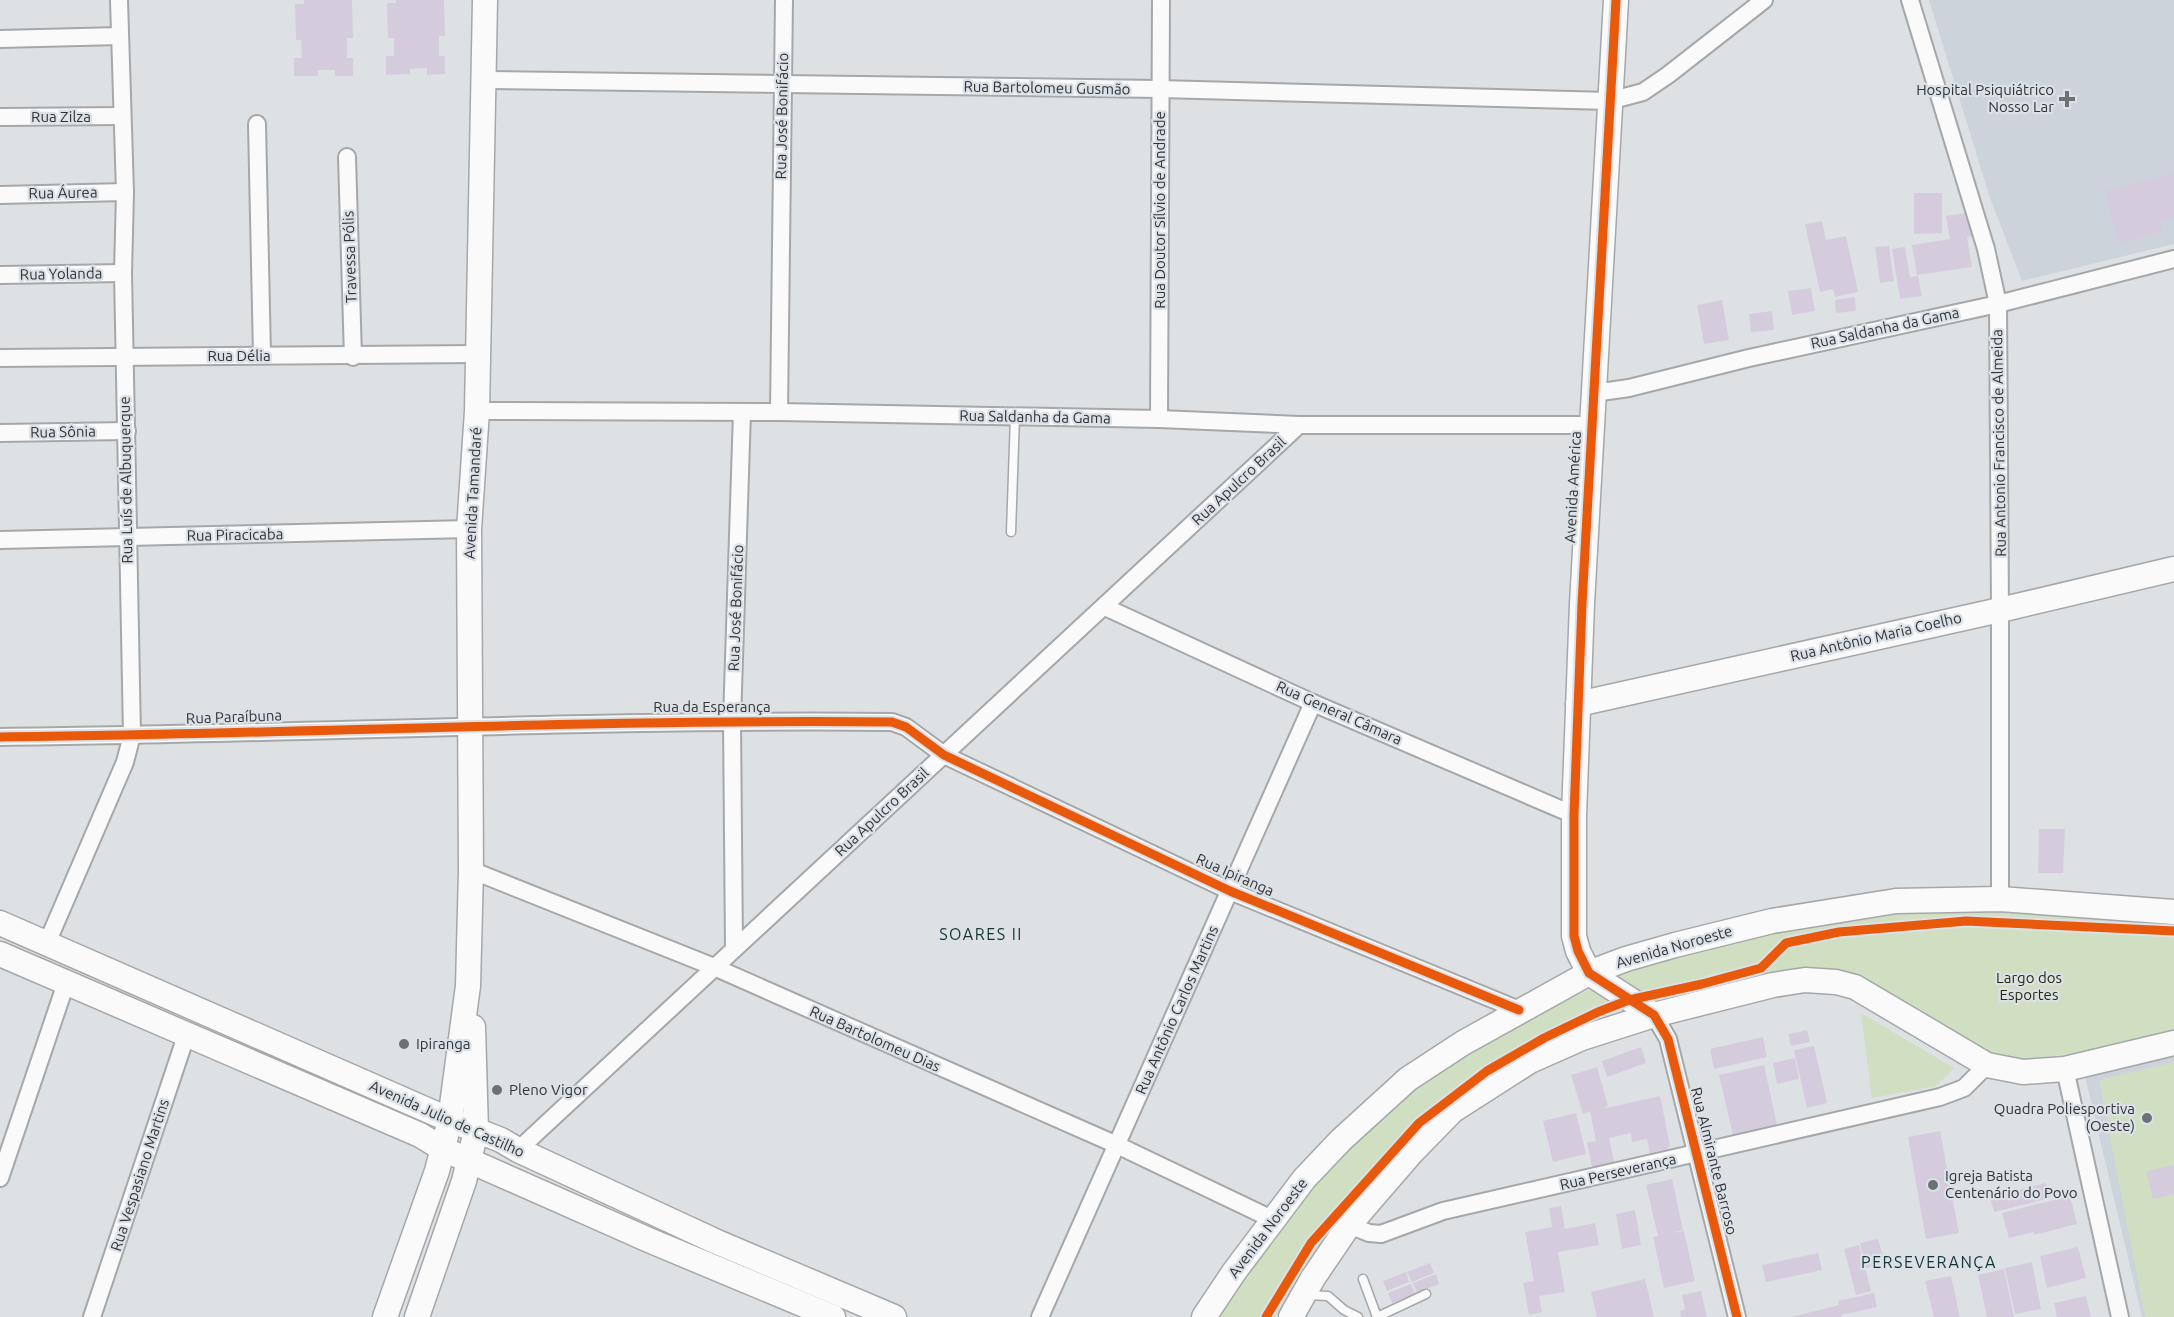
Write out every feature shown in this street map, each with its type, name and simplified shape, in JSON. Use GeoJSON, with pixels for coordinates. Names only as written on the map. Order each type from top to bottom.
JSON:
{"type":"FeatureCollection","features":[{"type":"Feature","properties":{"kind":"main road","name":"Avenida Tamandaré"},"geometry":{"type":"LineString","coordinates":[[431,1188],[450,1120],[468,986],[471,870],[469,529],[477,411],[486,0]]}},
{"type":"Feature","properties":{"kind":"main road","name":"Avenida América"},"geometry":{"type":"LineString","coordinates":[[1589,973],[1578,951],[1574,936],[1574,815],[1597,314],[1616,0]]}},
{"type":"Feature","properties":{"kind":"main road","name":"Rua Antônio Maria Coelho"},"geometry":{"type":"LineString","coordinates":[[1578,704],[2174,569]]}},
{"type":"Feature","properties":{"kind":"main road","name":"Avenida Noroeste"},"geometry":{"type":"LineString","coordinates":[[1204,1317],[1234,1272],[1304,1179],[1341,1140],[1408,1079],[1519,1010],[1589,973],[1626,959],[1675,945],[1772,921],[1896,902],[2000,899],[2174,912]]}},
{"type":"Feature","properties":{"kind":"main road","name":"Avenida Julio de Castilho"},"geometry":{"type":"LineString","coordinates":[[0,923],[450,1120],[501,1140],[717,1242],[894,1317]]}},
{"type":"Feature","properties":{"kind":"main road","name":"Avenida Julio de Castilho"},"geometry":{"type":"LineString","coordinates":[[0,954],[420,1135],[443,1149],[819,1314]]}},
{"type":"Feature","properties":{"kind":"main road"},"geometry":{"type":"LineString","coordinates":[[1589,973],[1654,1015]]}},
{"type":"Feature","properties":{"kind":"main road"},"geometry":{"type":"LineString","coordinates":[[1291,1317],[1349,1225],[1382,1185],[1452,1111],[1530,1061],[1582,1038],[1654,1015],[1773,985],[1805,980],[1836,982],[1868,992],[1987,1065],[2023,1072],[2065,1069],[2174,1043]]}},
{"type":"Feature","properties":{"kind":"main road","name":"Avenida Tamandaré"},"geometry":{"type":"LineString","coordinates":[[417,1317],[470,1160],[476,1131],[475,1046],[468,986]]}},
{"type":"Feature","properties":{"kind":"main road"},"geometry":{"type":"LineString","coordinates":[[385,1317],[431,1188]]}},
{"type":"Feature","properties":{"kind":"main road"},"geometry":{"type":"LineString","coordinates":[[394,1317],[433,1212],[431,1188]]}},
{"type":"Feature","properties":{"kind":"street","name":"Rua Luís de Albuquerque"},"geometry":{"type":"LineString","coordinates":[[47,943],[125,762],[132,735],[123,273],[125,192],[119,0]]}},
{"type":"Feature","properties":{"kind":"street","name":"Rua José Bonifácio"},"geometry":{"type":"LineString","coordinates":[[779,412],[784,0]]}},
{"type":"Feature","properties":{"kind":"street","name":"Rua Doutor Sílvio de Andrade"},"geometry":{"type":"LineString","coordinates":[[1159,419],[1161,0]]}},
{"type":"Feature","properties":{"kind":"street","name":"Rua Bartolomeu Gusmão"},"geometry":{"type":"LineString","coordinates":[[484,80],[1160,89],[1609,101],[1643,92],[1764,0]]}},
{"type":"Feature","properties":{"kind":"street","name":"Rua Antonio Francisco de Almeida"},"geometry":{"type":"LineString","coordinates":[[1910,0],[1986,249],[1998,304],[2000,899]]}},
{"type":"Feature","properties":{"kind":"street"},"geometry":{"type":"LineString","coordinates":[[0,39],[120,36]]}},
{"type":"Feature","properties":{"kind":"street","name":"Rua Zilza"},"geometry":{"type":"LineString","coordinates":[[0,117],[121,116]]}},
{"type":"Feature","properties":{"kind":"street"},"geometry":{"type":"LineString","coordinates":[[257,124],[262,355]]}},
{"type":"Feature","properties":{"kind":"street","name":"Travessa Pólis"},"geometry":{"type":"LineString","coordinates":[[346,158],[353,357]]}},
{"type":"Feature","properties":{"kind":"street","name":"Rua Áurea"},"geometry":{"type":"LineString","coordinates":[[0,195],[125,192]]}},
{"type":"Feature","properties":{"kind":"street","name":"Rua Saldanha da Gama"},"geometry":{"type":"LineString","coordinates":[[1594,393],[1629,388],[1749,358],[1998,304],[2174,259]]}},
{"type":"Feature","properties":{"kind":"street","name":"Rua Yolanda"},"geometry":{"type":"LineString","coordinates":[[0,275],[123,273]]}},
{"type":"Feature","properties":{"kind":"street","name":"Rua Délia"},"geometry":{"type":"LineString","coordinates":[[0,358],[262,355],[353,357],[478,354]]}},
{"type":"Feature","properties":{"kind":"street","name":"Rua Saldanha da Gama"},"geometry":{"type":"LineString","coordinates":[[477,411],[779,412],[1299,424],[1592,425]]}},
{"type":"Feature","properties":{"kind":"street","name":"Rua José Bonifácio"},"geometry":{"type":"LineString","coordinates":[[734,948],[732,721],[742,412]]}},
{"type":"Feature","properties":{"kind":"street","name":"Rua Apulcro Brasil"},"geometry":{"type":"LineString","coordinates":[[518,1150],[1105,607],[1299,424]]}},
{"type":"Feature","properties":{"kind":"street","name":"Rua Sônia"},"geometry":{"type":"LineString","coordinates":[[0,433],[127,431]]}},
{"type":"Feature","properties":{"kind":"street","name":"Rua Piracicaba"},"geometry":{"type":"LineString","coordinates":[[0,540],[469,529]]}},
{"type":"Feature","properties":{"kind":"street","name":"Rua General Câmara"},"geometry":{"type":"LineString","coordinates":[[1105,607],[1313,703],[1574,815]]}},
{"type":"Feature","properties":{"kind":"street","name":"Rua Antônio Carlos Martins"},"geometry":{"type":"LineString","coordinates":[[1040,1317],[1313,703]]}},
{"type":"Feature","properties":{"kind":"street","name":"Rua da Esperança"},"geometry":{"type":"LineString","coordinates":[[470,726],[732,721],[892,722],[906,727],[944,755]]}},
{"type":"Feature","properties":{"kind":"street","name":"Rua Paraíbuna"},"geometry":{"type":"LineString","coordinates":[[0,736],[132,735],[470,726]]}},
{"type":"Feature","properties":{"kind":"street","name":"Rua Ipiranga"},"geometry":{"type":"LineString","coordinates":[[944,755],[1230,891],[1519,1010]]}},
{"type":"Feature","properties":{"kind":"street","name":"Rua Bartolomeu Dias"},"geometry":{"type":"LineString","coordinates":[[471,870],[714,967],[1117,1145],[1274,1220]]}},
{"type":"Feature","properties":{"kind":"street"},"geometry":{"type":"LineString","coordinates":[[0,1178],[66,982]]}},
{"type":"Feature","properties":{"kind":"street","name":"Rua Almirante Barroso"},"geometry":{"type":"LineString","coordinates":[[1654,1015],[1668,1039],[1737,1317]]}},
{"type":"Feature","properties":{"kind":"street","name":"Rua Vespasiano Martins"},"geometry":{"type":"LineString","coordinates":[[92,1317],[187,1033]]}},
{"type":"Feature","properties":{"kind":"street","name":"Rua Perseverança"},"geometry":{"type":"LineString","coordinates":[[1349,1225],[1369,1233],[1381,1234],[1443,1211],[1940,1097],[1964,1088],[1987,1065]]}},
{"type":"Feature","properties":{"kind":"street"},"geometry":{"type":"LineString","coordinates":[[2065,1069],[2120,1317]]}},
{"type":"Feature","properties":{"kind":"lane"},"geometry":{"type":"LineString","coordinates":[[1011,532],[1015,416]]}},
{"type":"Feature","properties":{"kind":"lane"},"geometry":{"type":"LineString","coordinates":[[1363,1279],[1377,1317],[1426,1294]]}},
{"type":"Feature","properties":{"kind":"lane"},"geometry":{"type":"LineString","coordinates":[[1304,1295],[1328,1296],[1344,1310],[1358,1317]]}},
{"type":"Feature","properties":{"kind":"shaded area","name":"Hospital Psiquiátrico Nosso Lar"},"geometry":{"type":"Polygon","coordinates":[[[1929,0],[2174,0],[2174,244],[2022,281],[1990,198],[1929,0]]]}},
{"type":"Feature","properties":{"kind":"shaded area"},"geometry":{"type":"Polygon","coordinates":[[[2174,1055],[2174,1317],[2142,1317],[2085,1076],[2174,1055]]]}},
{"type":"Feature","properties":{"kind":"green space","name":"Largo dos Esportes"},"geometry":{"type":"Polygon","coordinates":[[[2007,912],[2174,925],[2174,1031],[2077,1053],[2023,1059],[1987,1052],[1807,970],[1766,973],[1645,1000],[1604,1013],[1523,1055],[1336,1223],[1276,1317],[1216,1317],[1279,1224],[1344,1153],[1413,1089],[1528,1017],[1638,969],[1776,930],[1896,914],[2007,912]]]}},
{"type":"Feature","properties":{"kind":"green space"},"geometry":{"type":"Polygon","coordinates":[[[1861,1013],[1954,1068],[1936,1086],[1872,1098],[1861,1013]]]}},
{"type":"Feature","properties":{"kind":"green space"},"geometry":{"type":"Polygon","coordinates":[[[2174,1062],[2174,1165],[2147,1172],[2153,1199],[2174,1194],[2174,1317],[2145,1317],[2099,1080],[2174,1062]]]}},
{"type":"Feature","properties":{"kind":"building"},"geometry":{"type":"Polygon","coordinates":[[[304,0],[352,0],[353,38],[347,38],[347,58],[353,58],[353,76],[335,76],[335,70],[318,70],[318,76],[294,76],[294,58],[302,58],[301,40],[296,40],[295,4],[304,4],[304,0]]]}},
{"type":"Feature","properties":{"kind":"building"},"geometry":{"type":"Polygon","coordinates":[[[396,0],[444,0],[445,36],[439,36],[439,56],[445,56],[445,74],[427,75],[427,68],[410,69],[410,74],[386,75],[386,56],[394,56],[394,38],[388,38],[387,3],[396,3],[396,0]]]}},
{"type":"Feature","properties":{"kind":"building"},"geometry":{"type":"Polygon","coordinates":[[[2174,173],[2174,218],[2161,222],[2163,231],[2118,244],[2104,191],[2174,173]]]}},
{"type":"Feature","properties":{"kind":"building"},"geometry":{"type":"Polygon","coordinates":[[[1914,193],[1942,193],[1942,233],[1914,234],[1914,193]]]}},
{"type":"Feature","properties":{"kind":"building"},"geometry":{"type":"Polygon","coordinates":[[[1971,212],[1975,236],[1967,237],[1972,267],[1917,275],[1912,245],[1950,239],[1946,216],[1971,212]]]}},
{"type":"Feature","properties":{"kind":"building"},"geometry":{"type":"Polygon","coordinates":[[[1822,221],[1826,240],[1846,236],[1858,292],[1835,297],[1833,289],[1820,292],[1805,224],[1822,221]]]}},
{"type":"Feature","properties":{"kind":"building"},"geometry":{"type":"Polygon","coordinates":[[[1889,246],[1894,281],[1880,283],[1875,247],[1889,246]]]}},
{"type":"Feature","properties":{"kind":"building"},"geometry":{"type":"Polygon","coordinates":[[[1905,247],[1910,277],[1918,276],[1922,296],[1900,299],[1892,249],[1905,247]]]}},
{"type":"Feature","properties":{"kind":"building"},"geometry":{"type":"Polygon","coordinates":[[[1811,288],[1815,311],[1792,315],[1788,291],[1811,288]]]}},
{"type":"Feature","properties":{"kind":"building"},"geometry":{"type":"Polygon","coordinates":[[[1855,297],[1856,311],[1836,313],[1835,300],[1855,297]]]}},
{"type":"Feature","properties":{"kind":"building"},"geometry":{"type":"Polygon","coordinates":[[[1722,300],[1729,340],[1704,344],[1697,305],[1722,300]]]}},
{"type":"Feature","properties":{"kind":"building"},"geometry":{"type":"Polygon","coordinates":[[[1772,311],[1774,330],[1751,332],[1749,314],[1772,311]]]}},
{"type":"Feature","properties":{"kind":"building"},"geometry":{"type":"Polygon","coordinates":[[[2039,829],[2065,829],[2063,873],[2038,873],[2039,829]]]}},
{"type":"Feature","properties":{"kind":"building"},"geometry":{"type":"Polygon","coordinates":[[[1807,1030],[1810,1042],[1791,1046],[1788,1034],[1807,1030]]]}},
{"type":"Feature","properties":{"kind":"building"},"geometry":{"type":"Polygon","coordinates":[[[1763,1037],[1767,1057],[1714,1069],[1710,1049],[1763,1037]]]}},
{"type":"Feature","properties":{"kind":"building"},"geometry":{"type":"Polygon","coordinates":[[[1814,1046],[1827,1103],[1807,1108],[1794,1050],[1814,1046]]]}},
{"type":"Feature","properties":{"kind":"building"},"geometry":{"type":"Polygon","coordinates":[[[1641,1047],[1646,1063],[1607,1077],[1602,1061],[1641,1047]]]}},
{"type":"Feature","properties":{"kind":"building"},"geometry":{"type":"Polygon","coordinates":[[[1795,1058],[1799,1079],[1777,1084],[1773,1063],[1795,1058]]]}},
{"type":"Feature","properties":{"kind":"building"},"geometry":{"type":"Polygon","coordinates":[[[1764,1065],[1777,1125],[1733,1135],[1719,1075],[1764,1065]]]}},
{"type":"Feature","properties":{"kind":"building"},"geometry":{"type":"Polygon","coordinates":[[[1597,1067],[1608,1106],[1602,1109],[1660,1096],[1670,1145],[1667,1149],[1650,1153],[1647,1139],[1632,1142],[1631,1133],[1609,1138],[1614,1162],[1592,1167],[1587,1142],[1596,1141],[1590,1111],[1583,1114],[1571,1075],[1597,1067]]]}},
{"type":"Feature","properties":{"kind":"building"},"geometry":{"type":"Polygon","coordinates":[[[1576,1113],[1586,1154],[1553,1162],[1543,1121],[1576,1113]]]}},
{"type":"Feature","properties":{"kind":"building","name":"Igreja Batista Centenário do Povo"},"geometry":{"type":"Polygon","coordinates":[[[1940,1131],[1959,1233],[1926,1239],[1908,1137],[1940,1131]]]}},
{"type":"Feature","properties":{"kind":"building"},"geometry":{"type":"Polygon","coordinates":[[[2174,1165],[2174,1194],[2153,1199],[2146,1171],[2174,1165]]]}},
{"type":"Feature","properties":{"kind":"building"},"geometry":{"type":"Polygon","coordinates":[[[1672,1179],[1683,1230],[1671,1233],[1684,1231],[1695,1281],[1664,1288],[1653,1237],[1658,1236],[1646,1185],[1672,1179]]]}},
{"type":"Feature","properties":{"kind":"building"},"geometry":{"type":"Polygon","coordinates":[[[2046,1183],[2050,1198],[1994,1212],[1990,1197],[2046,1183]]]}},
{"type":"Feature","properties":{"kind":"building"},"geometry":{"type":"Polygon","coordinates":[[[2070,1196],[2077,1224],[2034,1235],[2034,1232],[2009,1238],[2002,1213],[2070,1196]]]}},
{"type":"Feature","properties":{"kind":"building"},"geometry":{"type":"Polygon","coordinates":[[[1561,1206],[1565,1229],[1595,1223],[1599,1245],[1558,1252],[1565,1292],[1539,1296],[1542,1312],[1529,1315],[1523,1283],[1534,1281],[1525,1232],[1552,1227],[1549,1208],[1561,1206]]]}},
{"type":"Feature","properties":{"kind":"building"},"geometry":{"type":"Polygon","coordinates":[[[1635,1210],[1641,1245],[1622,1249],[1616,1214],[1635,1210]]]}},
{"type":"Feature","properties":{"kind":"building"},"geometry":{"type":"Polygon","coordinates":[[[1878,1239],[1885,1263],[1866,1268],[1860,1243],[1878,1239]]]}},
{"type":"Feature","properties":{"kind":"building"},"geometry":{"type":"Polygon","coordinates":[[[1859,1245],[1871,1291],[1856,1295],[1844,1249],[1859,1245]]]}},
{"type":"Feature","properties":{"kind":"building"},"geometry":{"type":"Polygon","coordinates":[[[2078,1247],[2086,1278],[2047,1288],[2040,1256],[2078,1247]]]}},
{"type":"Feature","properties":{"kind":"building"},"geometry":{"type":"Polygon","coordinates":[[[1818,1253],[1822,1270],[1766,1282],[1762,1265],[1818,1253]]]}},
{"type":"Feature","properties":{"kind":"building"},"geometry":{"type":"Polygon","coordinates":[[[2032,1262],[2041,1309],[2015,1314],[2005,1268],[2032,1262]]]}},
{"type":"Feature","properties":{"kind":"building"},"geometry":{"type":"Polygon","coordinates":[[[1430,1263],[1434,1273],[1412,1282],[1407,1272],[1430,1263]]]}},
{"type":"Feature","properties":{"kind":"building"},"geometry":{"type":"Polygon","coordinates":[[[2004,1269],[2014,1317],[1987,1317],[1978,1275],[2004,1269]]]}},
{"type":"Feature","properties":{"kind":"building"},"geometry":{"type":"Polygon","coordinates":[[[1406,1272],[1409,1282],[1387,1291],[1383,1281],[1406,1272]]]}},
{"type":"Feature","properties":{"kind":"building"},"geometry":{"type":"Polygon","coordinates":[[[1436,1274],[1439,1284],[1417,1293],[1413,1283],[1436,1274]]]}},
{"type":"Feature","properties":{"kind":"building"},"geometry":{"type":"Polygon","coordinates":[[[1951,1276],[1960,1317],[1934,1317],[1925,1281],[1951,1276]]]}},
{"type":"Feature","properties":{"kind":"building"},"geometry":{"type":"Polygon","coordinates":[[[1645,1279],[1654,1317],[1597,1317],[1591,1292],[1645,1279]]]}},
{"type":"Feature","properties":{"kind":"building"},"geometry":{"type":"Polygon","coordinates":[[[1411,1284],[1415,1294],[1392,1303],[1388,1293],[1411,1284]]]}},
{"type":"Feature","properties":{"kind":"building"},"geometry":{"type":"Polygon","coordinates":[[[1701,1291],[1707,1317],[1681,1317],[1680,1311],[1685,1309],[1682,1295],[1701,1291]]]}},
{"type":"Feature","properties":{"kind":"building"},"geometry":{"type":"Polygon","coordinates":[[[1874,1293],[1877,1307],[1841,1315],[1841,1317],[1791,1317],[1839,1305],[1838,1301],[1874,1293]]]}},
{"type":"Feature","properties":{"kind":"building"},"geometry":{"type":"Polygon","coordinates":[[[2086,1296],[2091,1317],[2057,1317],[2054,1303],[2086,1296]]]}},
{"type":"Feature","properties":{"kind":"cycle path"},"geometry":{"type":"LineString","coordinates":[[1616,0],[1582,604],[1574,815],[1574,936],[1578,951],[1589,973],[1654,1015],[1668,1039],[1737,1317]]}},
{"type":"Feature","properties":{"kind":"cycle path"},"geometry":{"type":"LineString","coordinates":[[0,737],[669,723],[892,722],[906,727],[944,755],[1230,891],[1519,1010]]}},
{"type":"Feature","properties":{"kind":"cycle path"},"geometry":{"type":"LineString","coordinates":[[1266,1317],[1311,1243],[1419,1123],[1487,1071],[1544,1038],[1598,1012],[1629,1000],[1761,968],[1786,943],[1839,932],[1966,921],[2174,931]]}},
{"type":"Feature","properties":{"kind":"place","name":"Hospital Psiquiátrico Nosso Lar"},"geometry":{"type":"Point","coordinates":[2067,99]}},
{"type":"Feature","properties":{"kind":"place","name":"Ipiranga"},"geometry":{"type":"Point","coordinates":[404,1044]}},
{"type":"Feature","properties":{"kind":"place","name":"Pleno Vigor"},"geometry":{"type":"Point","coordinates":[497,1090]}},
{"type":"Feature","properties":{"kind":"place","name":"Quadra Poliesportiva (Oeste)"},"geometry":{"type":"Point","coordinates":[2147,1118]}},
{"type":"Feature","properties":{"kind":"place","name":"Igreja Batista Centenário do Povo"},"geometry":{"type":"Point","coordinates":[1933,1185]}},
{"type":"Feature","properties":{"kind":"district","name":"SOARES II"},"geometry":{"type":"Point","coordinates":[981,934]}},
{"type":"Feature","properties":{"kind":"district","name":"PERSEVERANÇA"},"geometry":{"type":"Point","coordinates":[1929,1262]}}]}
